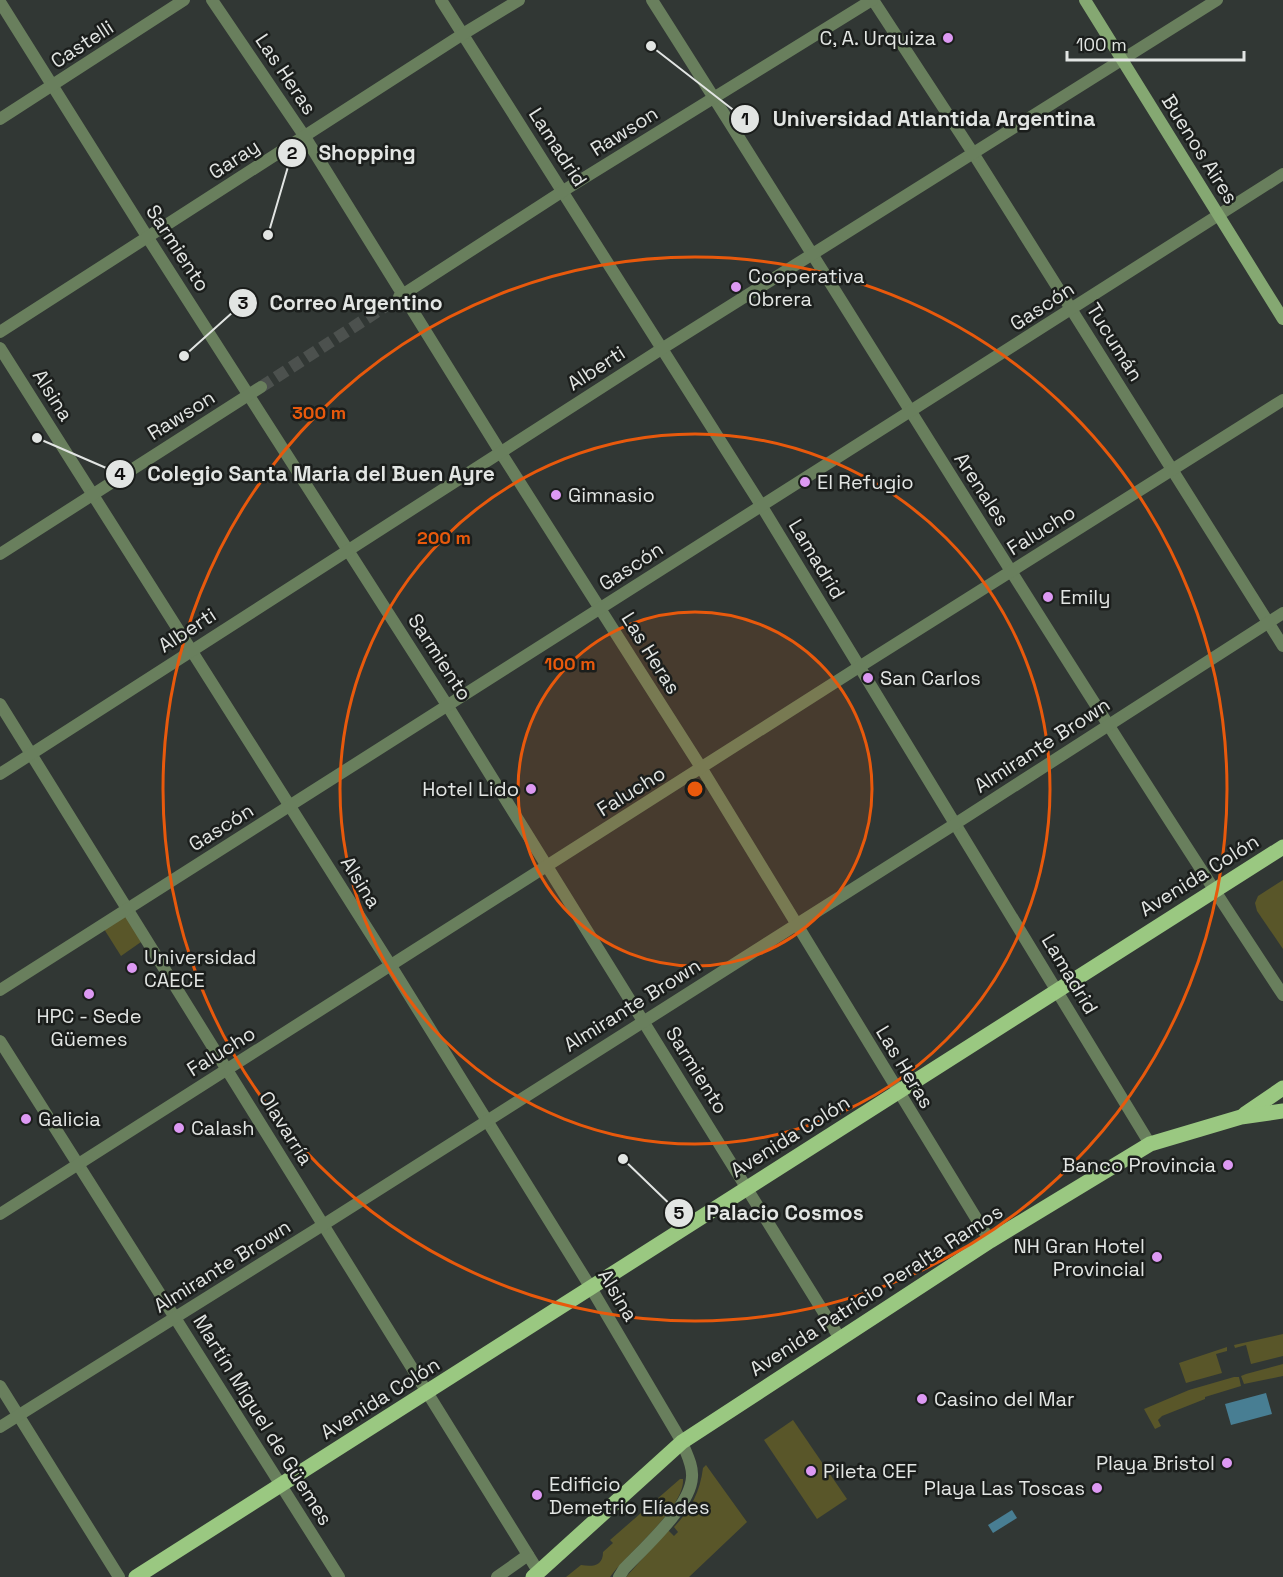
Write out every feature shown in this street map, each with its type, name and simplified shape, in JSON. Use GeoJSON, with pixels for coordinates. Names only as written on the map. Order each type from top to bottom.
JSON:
{"type":"FeatureCollection","features":[{"type":"Feature","properties":{"kind":"main road","name":"Avenida Colón"},"geometry":{"type":"LineString","coordinates":[[136,1577],[1283,847]]}},
{"type":"Feature","properties":{"kind":"main road"},"geometry":{"type":"LineString","coordinates":[[1240,1117],[1283,1088]]}},
{"type":"Feature","properties":{"kind":"main road","name":"Avenida Patricio Peralta Ramos"},"geometry":{"type":"LineString","coordinates":[[536,1574],[681,1442],[839,1337],[990,1241],[1150,1144],[1240,1117],[1283,1111]]}},
{"type":"Feature","properties":{"kind":"street","name":"Castelli"},"geometry":{"type":"LineString","coordinates":[[0,119],[184,0]]}},
{"type":"Feature","properties":{"kind":"street","name":"Las Heras"},"geometry":{"type":"LineString","coordinates":[[212,0],[305,137],[401,296],[702,769],[990,1241]]}},
{"type":"Feature","properties":{"kind":"street","name":"Lamadrid"},"geometry":{"type":"LineString","coordinates":[[441,0],[761,506],[1150,1144]]}},
{"type":"Feature","properties":{"kind":"street","name":"Garay"},"geometry":{"type":"LineString","coordinates":[[0,332],[519,0]]}},
{"type":"Feature","properties":{"kind":"street","name":"Arenales"},"geometry":{"type":"LineString","coordinates":[[652,0],[813,254],[910,413],[1214,891],[1283,995]]}},
{"type":"Feature","properties":{"kind":"street","name":"Rawson"},"geometry":{"type":"LineString","coordinates":[[401,296],[563,191],[873,0]]}},
{"type":"Feature","properties":{"kind":"street","name":"Tucumán"},"geometry":{"type":"LineString","coordinates":[[873,0],[973,153],[1283,646]]}},
{"type":"Feature","properties":{"kind":"street","name":"Buenos Aires"},"geometry":{"type":"LineString","coordinates":[[1085,0],[1283,319]]}},
{"type":"Feature","properties":{"kind":"street","name":"Alberti"},"geometry":{"type":"LineString","coordinates":[[0,774],[663,348],[1217,0]]}},
{"type":"Feature","properties":{"kind":"street","name":"Sarmiento"},"geometry":{"type":"LineString","coordinates":[[0,3],[447,705],[839,1337]]}},
{"type":"Feature","properties":{"kind":"street","name":"Gascón"},"geometry":{"type":"LineString","coordinates":[[0,990],[1283,174]]}},
{"type":"Feature","properties":{"kind":"street","name":"Alsina"},"geometry":{"type":"LineString","coordinates":[[0,348],[487,1120],[591,1288],[681,1442],[692,1469],[688,1494],[675,1514],[619,1577]]}},
{"type":"Feature","properties":{"kind":"street","name":"Rawson"},"geometry":{"type":"LineString","coordinates":[[0,554],[261,387]]}},
{"type":"Feature","properties":{"kind":"street","name":"Falucho"},"geometry":{"type":"LineString","coordinates":[[0,1215],[859,667],[1283,400]]}},
{"type":"Feature","properties":{"kind":"street","name":"Almirante Brown"},"geometry":{"type":"LineString","coordinates":[[0,1427],[644,1022],[1283,613]]}},
{"type":"Feature","properties":{"kind":"street","name":"Olavarría"},"geometry":{"type":"LineString","coordinates":[[0,704],[528,1555],[536,1574]]}},
{"type":"Feature","properties":{"kind":"street","name":"Martín Miguel de Güemes"},"geometry":{"type":"LineString","coordinates":[[0,1041],[339,1577]]}},
{"type":"Feature","properties":{"kind":"street"},"geometry":{"type":"LineString","coordinates":[[0,1386],[120,1577]]}},
{"type":"Feature","properties":{"kind":"street"},"geometry":{"type":"LineString","coordinates":[[496,1577],[528,1555]]}},
{"type":"Feature","properties":{"kind":"shaded area"},"geometry":{"type":"Polygon","coordinates":[[[1283,880],[1283,949],[1257,911],[1255,903],[1258,896],[1283,880]]]}},
{"type":"Feature","properties":{"kind":"shaded area"},"geometry":{"type":"Polygon","coordinates":[[[130,913],[141,942],[121,956],[104,929],[130,913]]]}},
{"type":"Feature","properties":{"kind":"shaded area"},"geometry":{"type":"Polygon","coordinates":[[[1283,1334],[1283,1356],[1251,1364],[1246,1345],[1235,1348],[1234,1345],[1283,1334]]]}},
{"type":"Feature","properties":{"kind":"shaded area"},"geometry":{"type":"Polygon","coordinates":[[[1227,1347],[1227,1351],[1216,1354],[1222,1373],[1186,1383],[1179,1363],[1227,1347]]]}},
{"type":"Feature","properties":{"kind":"shaded area"},"geometry":{"type":"Polygon","coordinates":[[[1283,1364],[1283,1376],[1244,1384],[1241,1376],[1283,1364]]]}},
{"type":"Feature","properties":{"kind":"shaded area"},"geometry":{"type":"Polygon","coordinates":[[[1239,1377],[1241,1386],[1205,1397],[1205,1399],[1162,1416],[1158,1420],[1161,1426],[1155,1429],[1144,1409],[1189,1390],[1239,1377]]]}},
{"type":"Feature","properties":{"kind":"shaded area"},"geometry":{"type":"Polygon","coordinates":[[[793,1420],[847,1499],[817,1519],[764,1440],[793,1420]]]}},
{"type":"Feature","properties":{"kind":"shaded area"},"geometry":{"type":"Polygon","coordinates":[[[706,1465],[747,1522],[689,1577],[626,1577],[668,1530],[674,1536],[678,1532],[674,1527],[694,1500],[703,1468],[706,1465]]]}},
{"type":"Feature","properties":{"kind":"shaded area"},"geometry":{"type":"Polygon","coordinates":[[[680,1479],[683,1479],[681,1491],[675,1503],[654,1530],[610,1577],[566,1577],[581,1565],[590,1566],[599,1563],[603,1552],[613,1543],[610,1540],[680,1479]]]}},
{"type":"Feature","properties":{"kind":"water"},"geometry":{"type":"Polygon","coordinates":[[[1266,1393],[1272,1414],[1231,1425],[1225,1404],[1266,1393]]]}},
{"type":"Feature","properties":{"kind":"water"},"geometry":{"type":"Polygon","coordinates":[[[1012,1510],[1017,1518],[993,1533],[988,1525],[1012,1510]]]}},
{"type":"Feature","properties":{"kind":"tunnel"},"geometry":{"type":"LineString","coordinates":[[261,387],[398,298]]}},
{"type":"Feature","properties":{"kind":"place","name":"C, A. Urquiza"},"geometry":{"type":"Point","coordinates":[948,38]}},
{"type":"Feature","properties":{"kind":"place","name":"Universidad Atlantida Argentina"},"geometry":{"type":"Point","coordinates":[651,46]}},
{"type":"Feature","properties":{"kind":"place","name":"Shopping"},"geometry":{"type":"Point","coordinates":[268,235]}},
{"type":"Feature","properties":{"kind":"place","name":"Cooperativa Obrera"},"geometry":{"type":"Point","coordinates":[736,287]}},
{"type":"Feature","properties":{"kind":"place","name":"Correo Argentino"},"geometry":{"type":"Point","coordinates":[184,356]}},
{"type":"Feature","properties":{"kind":"place","name":"Colegio Santa Maria del Buen Ayre"},"geometry":{"type":"Point","coordinates":[37,438]}},
{"type":"Feature","properties":{"kind":"place","name":"El Refugio"},"geometry":{"type":"Point","coordinates":[805,482]}},
{"type":"Feature","properties":{"kind":"place","name":"Gimnasio"},"geometry":{"type":"Point","coordinates":[556,495]}},
{"type":"Feature","properties":{"kind":"place","name":"Emily"},"geometry":{"type":"Point","coordinates":[1048,597]}},
{"type":"Feature","properties":{"kind":"place","name":"San Carlos"},"geometry":{"type":"Point","coordinates":[868,678]}},
{"type":"Feature","properties":{"kind":"place","name":"Hotel Lido"},"geometry":{"type":"Point","coordinates":[531,789]}},
{"type":"Feature","properties":{"kind":"place","name":"Universidad CAECE"},"geometry":{"type":"Point","coordinates":[132,968]}},
{"type":"Feature","properties":{"kind":"place","name":"HPC - Sede Güemes"},"geometry":{"type":"Point","coordinates":[89,994]}},
{"type":"Feature","properties":{"kind":"place","name":"Galicia"},"geometry":{"type":"Point","coordinates":[26,1119]}},
{"type":"Feature","properties":{"kind":"place","name":"Calash"},"geometry":{"type":"Point","coordinates":[179,1128]}},
{"type":"Feature","properties":{"kind":"place","name":"Palacio Cosmos"},"geometry":{"type":"Point","coordinates":[623,1159]}},
{"type":"Feature","properties":{"kind":"place","name":"Banco Provincia"},"geometry":{"type":"Point","coordinates":[1228,1165]}},
{"type":"Feature","properties":{"kind":"place","name":"NH Gran Hotel Provincial"},"geometry":{"type":"Point","coordinates":[1157,1257]}},
{"type":"Feature","properties":{"kind":"place","name":"Casino del Mar"},"geometry":{"type":"Point","coordinates":[922,1399]}},
{"type":"Feature","properties":{"kind":"place","name":"Playa Bristol"},"geometry":{"type":"Point","coordinates":[1227,1463]}},
{"type":"Feature","properties":{"kind":"place","name":"Pileta CEF"},"geometry":{"type":"Point","coordinates":[811,1471]}},
{"type":"Feature","properties":{"kind":"place","name":"Playa Las Toscas"},"geometry":{"type":"Point","coordinates":[1097,1488]}},
{"type":"Feature","properties":{"kind":"place","name":"Edificio Demetrio Elíades"},"geometry":{"type":"Point","coordinates":[537,1495]}}]}
